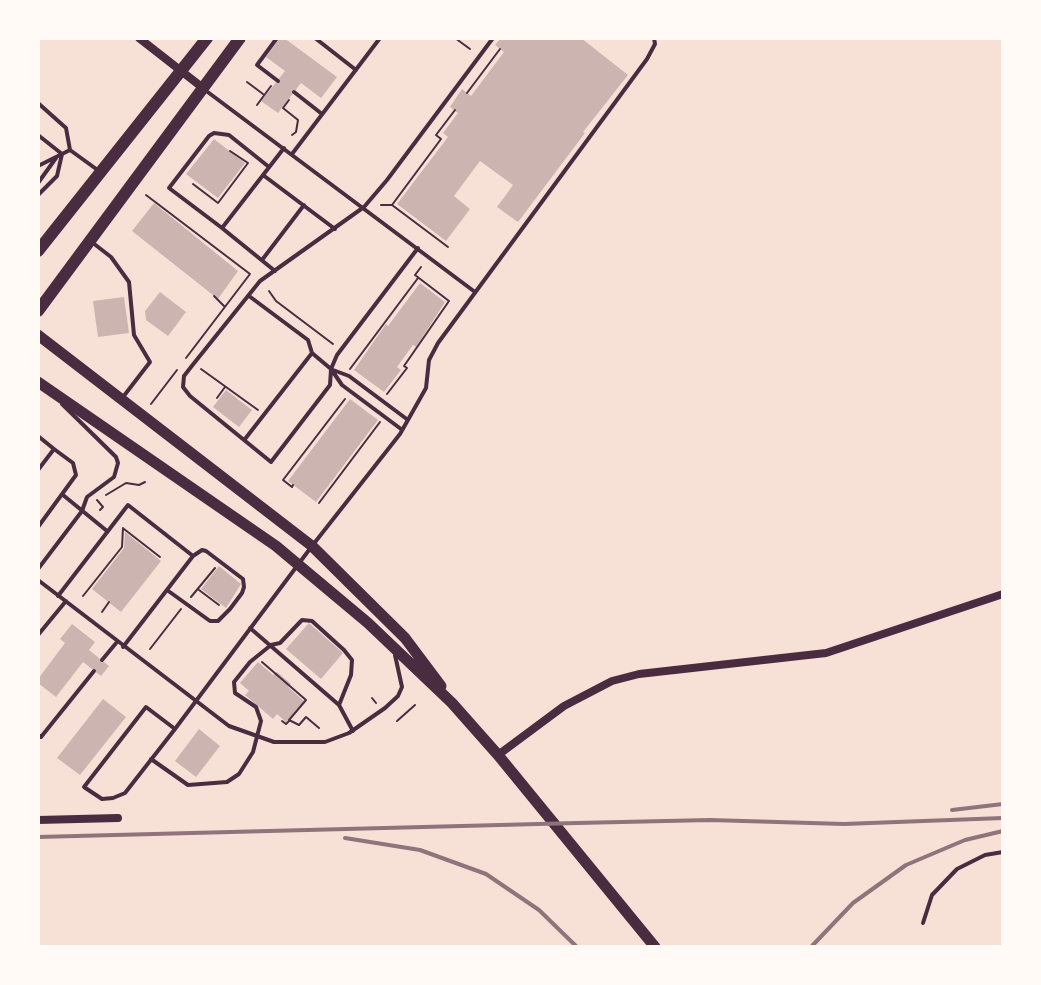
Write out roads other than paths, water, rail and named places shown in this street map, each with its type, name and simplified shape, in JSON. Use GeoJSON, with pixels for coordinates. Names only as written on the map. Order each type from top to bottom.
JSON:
{"type":"FeatureCollection","features":[{"type":"Feature","properties":{"kind":"main road"},"geometry":{"type":"LineString","coordinates":[[38,251],[207,38]]}},
{"type":"Feature","properties":{"kind":"main road"},"geometry":{"type":"LineString","coordinates":[[38,311],[240,38]]}},
{"type":"Feature","properties":{"kind":"main road"},"geometry":{"type":"LineString","coordinates":[[38,335],[312,546],[405,638],[452,703]]}},
{"type":"Feature","properties":{"kind":"main road"},"geometry":{"type":"LineString","coordinates":[[38,382],[276,546],[394,648],[452,703],[498,755],[655,947]]}},
{"type":"Feature","properties":{"kind":"street"},"geometry":{"type":"LineString","coordinates":[[139,38],[203,88]]}},
{"type":"Feature","properties":{"kind":"street"},"geometry":{"type":"LineString","coordinates":[[498,755],[564,706],[612,681],[639,674],[826,653],[1003,594]]}},
{"type":"Feature","properties":{"kind":"street"},"geometry":{"type":"LineString","coordinates":[[38,820],[118,818]]}},
{"type":"Feature","properties":{"kind":"lane"},"geometry":{"type":"LineString","coordinates":[[277,38],[257,65],[277,83]]}},
{"type":"Feature","properties":{"kind":"lane"},"geometry":{"type":"LineString","coordinates":[[315,38],[356,70]]}},
{"type":"Feature","properties":{"kind":"lane"},"geometry":{"type":"LineString","coordinates":[[292,154],[380,38]]}},
{"type":"Feature","properties":{"kind":"lane"},"geometry":{"type":"LineString","coordinates":[[418,248],[337,355],[331,369],[330,385],[271,462],[183,387],[184,376],[260,281],[364,207],[493,38]]}},
{"type":"Feature","properties":{"kind":"lane"},"geometry":{"type":"LineString","coordinates":[[175,729],[146,707],[84,787],[102,799],[119,796],[175,729],[402,430],[426,388],[429,360],[438,343],[647,59],[655,44],[654,38]]}},
{"type":"Feature","properties":{"kind":"lane"},"geometry":{"type":"LineString","coordinates":[[203,88],[475,292]]}},
{"type":"Feature","properties":{"kind":"lane"},"geometry":{"type":"LineString","coordinates":[[292,95],[322,114]]}},
{"type":"Feature","properties":{"kind":"lane"},"geometry":{"type":"LineString","coordinates":[[38,103],[66,128],[70,150],[101,173]]}},
{"type":"Feature","properties":{"kind":"lane"},"geometry":{"type":"LineString","coordinates":[[269,167],[229,135],[214,133],[169,188],[275,271]]}},
{"type":"Feature","properties":{"kind":"lane"},"geometry":{"type":"LineString","coordinates":[[38,135],[60,156]]}},
{"type":"Feature","properties":{"kind":"lane"},"geometry":{"type":"LineString","coordinates":[[222,228],[284,148]]}},
{"type":"Feature","properties":{"kind":"lane"},"geometry":{"type":"LineString","coordinates":[[38,166],[70,150]]}},
{"type":"Feature","properties":{"kind":"lane"},"geometry":{"type":"LineString","coordinates":[[38,183],[60,156]]}},
{"type":"Feature","properties":{"kind":"lane"},"geometry":{"type":"LineString","coordinates":[[38,195],[57,176],[60,156]]}},
{"type":"Feature","properties":{"kind":"lane"},"geometry":{"type":"LineString","coordinates":[[263,175],[336,229]]}},
{"type":"Feature","properties":{"kind":"lane"},"geometry":{"type":"LineString","coordinates":[[262,260],[304,205]]}},
{"type":"Feature","properties":{"kind":"lane"},"geometry":{"type":"LineString","coordinates":[[90,241],[111,257],[129,282],[134,335],[150,362],[121,399]]}},
{"type":"Feature","properties":{"kind":"lane"},"geometry":{"type":"LineString","coordinates":[[249,296],[308,340],[312,353],[331,369],[342,385],[402,430]]}},
{"type":"Feature","properties":{"kind":"lane"},"geometry":{"type":"LineString","coordinates":[[245,439],[312,353]]}},
{"type":"Feature","properties":{"kind":"lane"},"geometry":{"type":"LineString","coordinates":[[331,369],[349,376],[408,420]]}},
{"type":"Feature","properties":{"kind":"lane"},"geometry":{"type":"LineString","coordinates":[[38,569],[82,511],[87,497],[114,477],[118,463],[116,457],[49,391]]}},
{"type":"Feature","properties":{"kind":"lane"},"geometry":{"type":"LineString","coordinates":[[38,436],[70,460],[75,468],[74,480],[38,527]]}},
{"type":"Feature","properties":{"kind":"lane"},"geometry":{"type":"LineString","coordinates":[[38,470],[54,449]]}},
{"type":"Feature","properties":{"kind":"lane"},"geometry":{"type":"LineString","coordinates":[[63,495],[107,531]]}},
{"type":"Feature","properties":{"kind":"lane"},"geometry":{"type":"LineString","coordinates":[[58,596],[128,505],[193,556]]}},
{"type":"Feature","properties":{"kind":"lane"},"geometry":{"type":"LineString","coordinates":[[123,647],[193,556],[202,550],[245,582],[242,593],[223,618],[214,622],[205,619],[167,590]]}},
{"type":"Feature","properties":{"kind":"lane"},"geometry":{"type":"LineString","coordinates":[[38,580],[229,726],[274,742],[325,742],[353,731],[385,708],[398,696],[402,687],[394,648]]}},
{"type":"Feature","properties":{"kind":"lane"},"geometry":{"type":"LineString","coordinates":[[38,635],[66,601]]}},
{"type":"Feature","properties":{"kind":"lane"},"geometry":{"type":"LineString","coordinates":[[151,759],[188,785],[227,782],[239,774],[250,759],[261,721],[259,710],[235,693],[233,686],[250,662],[271,645],[280,643],[302,620],[312,621],[352,660],[351,675],[339,705]]}},
{"type":"Feature","properties":{"kind":"lane"},"geometry":{"type":"LineString","coordinates":[[250,628],[339,705],[353,731]]}},
{"type":"Feature","properties":{"kind":"lane"},"geometry":{"type":"LineString","coordinates":[[102,660],[117,642]]}},
{"type":"Feature","properties":{"kind":"lane"},"geometry":{"type":"LineString","coordinates":[[38,735],[41,737],[94,671]]}},
{"type":"Feature","properties":{"kind":"lane"},"geometry":{"type":"LineString","coordinates":[[923,923],[932,895],[957,869],[985,855],[1003,852]]}},
{"type":"Feature","properties":{"kind":"railway"},"geometry":{"type":"LineString","coordinates":[[952,810],[1003,804]]}},
{"type":"Feature","properties":{"kind":"railway"},"geometry":{"type":"LineString","coordinates":[[38,837],[710,820],[844,824],[1003,818]]}},
{"type":"Feature","properties":{"kind":"railway"},"geometry":{"type":"LineString","coordinates":[[811,947],[853,903],[906,865],[965,840],[1003,831]]}},
{"type":"Feature","properties":{"kind":"railway"},"geometry":{"type":"LineString","coordinates":[[345,838],[420,850],[486,874],[539,910],[577,947]]}}]}
